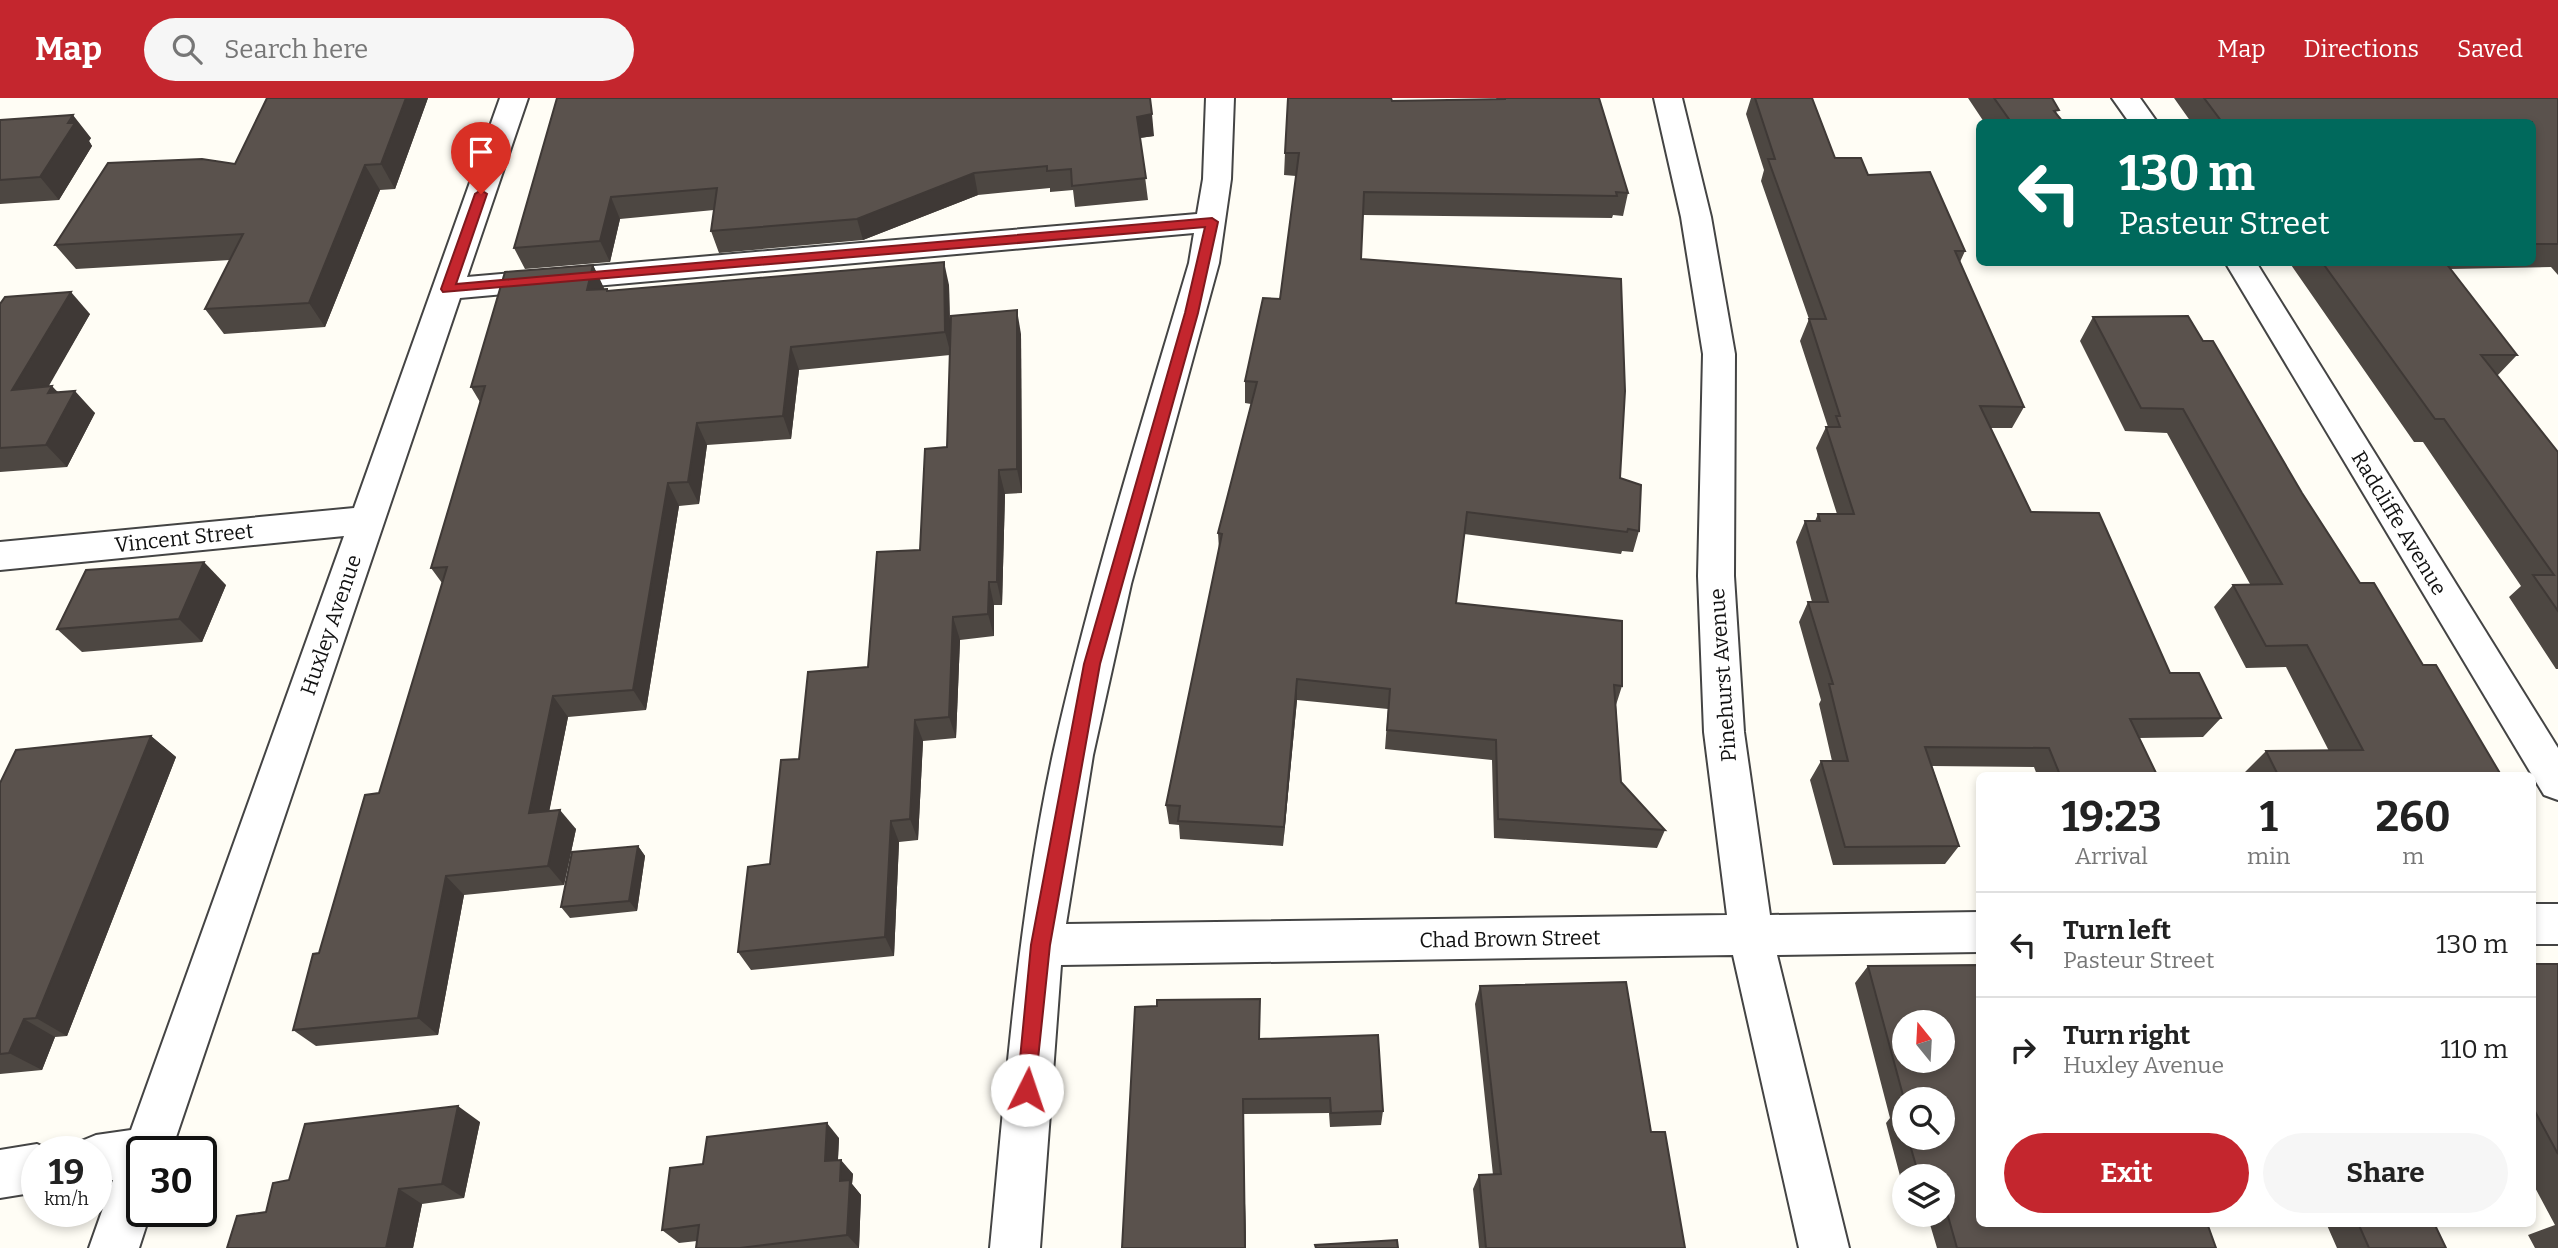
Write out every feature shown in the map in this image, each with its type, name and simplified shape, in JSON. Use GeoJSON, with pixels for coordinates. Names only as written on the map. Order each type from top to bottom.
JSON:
{"type":"FeatureCollection","features":[{"type":"Feature","properties":{"kind":"street","name":"Huxley Avenue"},"geometry":{"type":"LineString","coordinates":[[153,1136],[514,98]]}},
{"type":"Feature","properties":{"kind":"street"},"geometry":{"type":"LineString","coordinates":[[1015,1248],[1041,945],[1092,664],[1195,300],[1212,222],[1220,98]]}},
{"type":"Feature","properties":{"kind":"street","name":"Pinehurst Avenue"},"geometry":{"type":"LineString","coordinates":[[1668,98],[1696,217],[1718,354],[1716,576],[1724,732],[1751,935],[1785,1092],[1824,1248]]}},
{"type":"Feature","properties":{"kind":"street"},"geometry":{"type":"LineString","coordinates":[[2126,98],[2141,119]]}},
{"type":"Feature","properties":{"kind":"street"},"geometry":{"type":"LineString","coordinates":[[447,289],[1212,222]]}},
{"type":"Feature","properties":{"kind":"street","name":"Radcliffe Avenue"},"geometry":{"type":"LineString","coordinates":[[2242,266],[2558,783]]}},
{"type":"Feature","properties":{"kind":"street","name":"Vincent Street"},"geometry":{"type":"LineString","coordinates":[[0,556],[368,520]]}},
{"type":"Feature","properties":{"kind":"street"},"geometry":{"type":"LineString","coordinates":[[2536,924],[2558,924]]}},
{"type":"Feature","properties":{"kind":"street","name":"Chad Brown Street"},"geometry":{"type":"LineString","coordinates":[[1041,945],[1976,932]]}},
{"type":"Feature","properties":{"kind":"street"},"geometry":{"type":"LineString","coordinates":[[0,1174],[21,1171]]}},
{"type":"Feature","properties":{"kind":"street"},"geometry":{"type":"LineString","coordinates":[[114,1248],[126,1214]]}},
{"type":"Feature","properties":{"kind":"building"},"geometry":{"type":"Polygon","coordinates":[[[267,98],[406,98],[381,164],[365,165],[309,303],[205,309],[243,234],[55,245],[108,163],[202,159],[235,164],[267,98]]]}},
{"type":"Feature","properties":{"kind":"building"},"geometry":{"type":"Polygon","coordinates":[[[557,98],[1150,98],[1152,114],[1137,117],[1146,178],[1072,186],[1071,169],[1047,171],[1047,166],[974,173],[857,219],[711,231],[717,188],[611,197],[600,241],[514,248],[557,98]]]}},
{"type":"Feature","properties":{"kind":"building"},"geometry":{"type":"Polygon","coordinates":[[[1288,98],[1391,98],[1392,101],[1599,98],[1628,193],[1616,192],[1617,196],[1364,192],[1361,259],[1621,279],[1625,391],[1620,478],[1641,485],[1639,531],[1628,529],[1627,532],[1467,512],[1456,603],[1622,621],[1622,686],[1614,685],[1621,782],[1665,830],[1498,819],[1496,740],[1387,730],[1390,689],[1297,679],[1284,827],[1178,821],[1180,806],[1166,805],[1222,534],[1218,533],[1257,382],[1245,381],[1263,298],[1280,299],[1299,153],[1285,153],[1288,98]]]}},
{"type":"Feature","properties":{"kind":"building"},"geometry":{"type":"Polygon","coordinates":[[[1755,98],[1812,98],[1835,158],[1861,158],[1868,175],[1930,172],[1965,251],[1955,251],[2024,407],[1980,406],[2031,512],[2099,513],[2170,673],[2199,673],[2221,718],[2130,719],[2156,772],[2059,772],[2049,748],[1925,747],[1959,846],[1845,847],[1821,761],[1848,761],[1829,684],[1833,684],[1808,602],[1828,602],[1805,521],[1820,521],[1818,514],[1854,514],[1826,427],[1840,427],[1836,416],[1840,416],[1809,319],[1826,319],[1768,159],[1775,159],[1755,98]]]}},
{"type":"Feature","properties":{"kind":"building"},"geometry":{"type":"Polygon","coordinates":[[[1994,98],[2052,98],[2059,110],[2054,111],[2061,119],[2009,119],[1994,98]]]}},
{"type":"Feature","properties":{"kind":"building"},"geometry":{"type":"Polygon","coordinates":[[[2204,98],[2558,98],[2558,244],[2536,244],[2536,119],[2220,119],[2204,98]]]}},
{"type":"Feature","properties":{"kind":"building"},"geometry":{"type":"Polygon","coordinates":[[[73,115],[68,123],[75,123],[40,177],[0,180],[0,120],[73,115]]]}},
{"type":"Feature","properties":{"kind":"building"},"geometry":{"type":"Polygon","coordinates":[[[944,262],[945,332],[791,347],[783,416],[697,423],[688,482],[668,483],[633,690],[553,696],[529,813],[560,810],[548,866],[446,876],[418,1018],[293,1030],[313,954],[319,953],[365,795],[379,793],[447,567],[431,568],[485,386],[471,387],[505,272],[593,265],[587,290],[607,291],[944,262]]]}},
{"type":"Feature","properties":{"kind":"building"},"geometry":{"type":"Polygon","coordinates":[[[2325,266],[2448,266],[2517,355],[2481,355],[2558,452],[2558,611],[2533,575],[2554,575],[2444,419],[2435,419],[2325,266]]]}},
{"type":"Feature","properties":{"kind":"building"},"geometry":{"type":"Polygon","coordinates":[[[71,292],[12,390],[52,386],[48,393],[75,391],[46,445],[0,448],[0,304],[5,297],[71,292]]]}},
{"type":"Feature","properties":{"kind":"building"},"geometry":{"type":"Polygon","coordinates":[[[1017,310],[1017,469],[999,470],[997,582],[989,582],[988,614],[953,617],[949,717],[915,720],[910,819],[891,821],[885,937],[738,952],[748,867],[770,864],[781,760],[799,759],[808,672],[868,667],[877,552],[920,550],[925,449],[947,447],[951,316],[1017,310]]]}},
{"type":"Feature","properties":{"kind":"building"},"geometry":{"type":"Polygon","coordinates":[[[2188,316],[2203,341],[2213,341],[2302,493],[2360,583],[2374,583],[2423,665],[2436,665],[2499,772],[2276,772],[2266,751],[2363,750],[2307,645],[2266,646],[2233,585],[2282,584],[2183,409],[2141,408],[2093,317],[2188,316]]]}},
{"type":"Feature","properties":{"kind":"building"},"geometry":{"type":"Polygon","coordinates":[[[204,562],[179,619],[57,629],[86,570],[204,562]]]}},
{"type":"Feature","properties":{"kind":"building"},"geometry":{"type":"Polygon","coordinates":[[[151,736],[36,1018],[24,1019],[9,1053],[0,1054],[0,783],[16,750],[151,736]]]}},
{"type":"Feature","properties":{"kind":"building"},"geometry":{"type":"Polygon","coordinates":[[[638,846],[629,901],[561,907],[572,852],[638,846]]]}},
{"type":"Feature","properties":{"kind":"building"},"geometry":{"type":"Polygon","coordinates":[[[2536,964],[2558,964],[2558,1154],[2536,1113],[2536,964]]]}},
{"type":"Feature","properties":{"kind":"building"},"geometry":{"type":"Polygon","coordinates":[[[1976,965],[1976,1227],[2208,1227],[2216,1248],[1957,1248],[1951,1227],[1955,1227],[1955,1164],[1916,1164],[1911,1150],[1955,1150],[1955,1087],[1901,1087],[1897,1073],[1955,1073],[1955,1010],[1892,1010],[1892,1055],[1868,966],[1976,965]]]}},
{"type":"Feature","properties":{"kind":"building"},"geometry":{"type":"Polygon","coordinates":[[[1626,982],[1651,1132],[1665,1132],[1685,1248],[1486,1248],[1479,1175],[1501,1174],[1480,986],[1626,982]]]}},
{"type":"Feature","properties":{"kind":"building"},"geometry":{"type":"Polygon","coordinates":[[[1260,999],[1259,1039],[1378,1035],[1383,1111],[1331,1113],[1330,1098],[1243,1099],[1245,1248],[1122,1248],[1135,1007],[1157,1006],[1157,1000],[1260,999]]]}},
{"type":"Feature","properties":{"kind":"building"},"geometry":{"type":"Polygon","coordinates":[[[458,1106],[442,1184],[399,1189],[386,1248],[227,1248],[237,1216],[266,1212],[273,1183],[289,1180],[305,1124],[458,1106]]]}},
{"type":"Feature","properties":{"kind":"building"},"geometry":{"type":"Polygon","coordinates":[[[827,1123],[825,1161],[841,1160],[840,1181],[850,1180],[847,1235],[740,1248],[696,1248],[699,1225],[662,1230],[670,1168],[703,1164],[707,1137],[827,1123]]]}},
{"type":"Feature","properties":{"kind":"building"},"geometry":{"type":"Polygon","coordinates":[[[2360,1227],[2436,1227],[2446,1248],[2369,1248],[2360,1227]]]}},
{"type":"Feature","properties":{"kind":"building"},"geometry":{"type":"Polygon","coordinates":[[[1397,1240],[1398,1248],[1316,1248],[1315,1245],[1397,1240]]]}},
{"type":"Feature","properties":{"kind":"route"},"geometry":{"type":"LineString","coordinates":[[481,194],[447,289],[1212,222],[1191,313],[1131,516],[1092,664],[1073,755],[1041,945],[1027,1090]]}}]}
